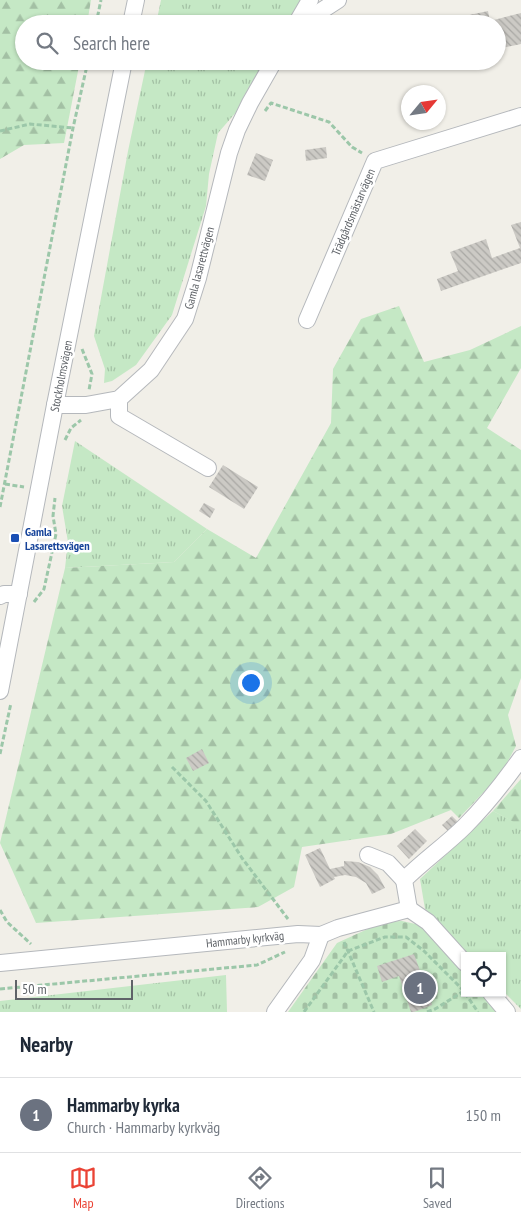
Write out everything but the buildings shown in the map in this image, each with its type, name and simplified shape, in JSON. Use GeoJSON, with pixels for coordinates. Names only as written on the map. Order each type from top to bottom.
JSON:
{"type":"FeatureCollection","features":[{"type":"Feature","properties":{"kind":"street"},"geometry":{"type":"LineString","coordinates":[[133,15],[136,0]]}},
{"type":"Feature","properties":{"kind":"street"},"geometry":{"type":"LineString","coordinates":[[301,15],[310,0]]}},
{"type":"Feature","properties":{"kind":"street"},"geometry":{"type":"LineString","coordinates":[[315,15],[338,0]]}},
{"type":"Feature","properties":{"kind":"street","name":"Stockholmsvägen"},"geometry":{"type":"LineString","coordinates":[[6,695],[19,594],[122,70]]}},
{"type":"Feature","properties":{"kind":"street","name":"Gamla lasarettvägen"},"geometry":{"type":"LineString","coordinates":[[119,399],[152,370],[185,319],[198,278],[229,153],[237,130],[269,70]]}},
{"type":"Feature","properties":{"kind":"street","name":"Trädgårdsmästarvägen"},"geometry":{"type":"LineString","coordinates":[[307,320],[375,160],[521,116]]}},
{"type":"Feature","properties":{"kind":"street"},"geometry":{"type":"LineString","coordinates":[[55,405],[86,405],[119,399],[119,416],[208,468]]}},
{"type":"Feature","properties":{"kind":"street"},"geometry":{"type":"LineString","coordinates":[[0,596],[4,594],[19,594]]}},
{"type":"Feature","properties":{"kind":"street"},"geometry":{"type":"LineString","coordinates":[[404,880],[463,828],[489,801],[521,758]]}},
{"type":"Feature","properties":{"kind":"street"},"geometry":{"type":"LineString","coordinates":[[368,855],[388,863],[404,880],[409,909],[428,922],[461,959]]}},
{"type":"Feature","properties":{"kind":"street"},"geometry":{"type":"LineString","coordinates":[[275,1012],[312,960],[321,936],[338,928],[409,909]]}},
{"type":"Feature","properties":{"kind":"street","name":"Hammarby kyrkväg"},"geometry":{"type":"LineString","coordinates":[[0,963],[298,934],[321,936]]}},
{"type":"Feature","properties":{"kind":"street"},"geometry":{"type":"LineString","coordinates":[[495,997],[508,1012]]}},
{"type":"Feature","properties":{"kind":"path"},"geometry":{"type":"LineString","coordinates":[[98,15],[101,0]]}},
{"type":"Feature","properties":{"kind":"path"},"geometry":{"type":"LineString","coordinates":[[0,507],[73,128],[86,70]]}},
{"type":"Feature","properties":{"kind":"path"},"geometry":{"type":"LineString","coordinates":[[260,119],[271,103],[329,122],[352,147],[375,160]]}},
{"type":"Feature","properties":{"kind":"path"},"geometry":{"type":"LineString","coordinates":[[0,131],[30,124],[73,128]]}},
{"type":"Feature","properties":{"kind":"path"},"geometry":{"type":"LineString","coordinates":[[64,448],[65,439],[71,428],[83,419],[86,405]]}},
{"type":"Feature","properties":{"kind":"path"},"geometry":{"type":"LineString","coordinates":[[32,604],[44,588],[56,534],[53,516],[55,493]]}},
{"type":"Feature","properties":{"kind":"path"},"geometry":{"type":"LineString","coordinates":[[0,754],[6,695]]}},
{"type":"Feature","properties":{"kind":"path"},"geometry":{"type":"LineString","coordinates":[[172,767],[206,800],[242,858],[298,934]]}},
{"type":"Feature","properties":{"kind":"path"},"geometry":{"type":"LineString","coordinates":[[0,910],[7,922],[47,959]]}},
{"type":"Feature","properties":{"kind":"path"},"geometry":{"type":"LineString","coordinates":[[338,928],[374,1012]]}},
{"type":"Feature","properties":{"kind":"path"},"geometry":{"type":"LineString","coordinates":[[304,1012],[348,952],[385,937],[406,937],[424,951],[461,989]]}},
{"type":"Feature","properties":{"kind":"path"},"geometry":{"type":"LineString","coordinates":[[0,988],[257,965],[289,950]]}},
{"type":"Feature","properties":{"kind":"path"},"geometry":{"type":"LineString","coordinates":[[427,1012],[461,994]]}},
{"type":"Feature","properties":{"kind":"path"},"geometry":{"type":"LineString","coordinates":[[468,997],[478,1012]]}},
{"type":"Feature","properties":{"kind":"green space"},"geometry":{"type":"Polygon","coordinates":[[[0,0],[91,0],[88,15],[15,15],[15,70],[78,70],[64,143],[24,145],[0,159],[0,0]]]}},
{"type":"Feature","properties":{"kind":"green space"},"geometry":{"type":"Polygon","coordinates":[[[161,0],[301,0],[292,15],[158,15],[161,0]]]}},
{"type":"Feature","properties":{"kind":"green space"},"geometry":{"type":"Polygon","coordinates":[[[145,70],[260,70],[238,110],[218,133],[209,174],[206,206],[172,315],[136,365],[112,381],[104,383],[105,369],[94,336],[128,151],[145,70]]]}},
{"type":"Feature","properties":{"kind":"green space"},"geometry":{"type":"Polygon","coordinates":[[[399,306],[424,362],[470,350],[521,326],[521,368],[487,428],[521,450],[521,678],[508,715],[516,746],[501,774],[459,818],[451,810],[391,834],[302,847],[294,887],[258,907],[36,923],[0,843],[65,568],[174,562],[207,529],[256,558],[331,423],[333,369],[361,319],[399,306]]]}},
{"type":"Feature","properties":{"kind":"green space"},"geometry":{"type":"Polygon","coordinates":[[[75,441],[207,529],[174,562],[65,568],[68,542],[62,506],[75,441]]]}},
{"type":"Feature","properties":{"kind":"green space"},"geometry":{"type":"Polygon","coordinates":[[[521,779],[521,826],[493,811],[521,779]]]}},
{"type":"Feature","properties":{"kind":"green space"},"geometry":{"type":"Polygon","coordinates":[[[493,811],[521,825],[521,1009],[506,994],[506,952],[466,952],[425,909],[420,879],[493,811]]]}},
{"type":"Feature","properties":{"kind":"green space"},"geometry":{"type":"Polygon","coordinates":[[[402,921],[420,925],[461,969],[461,997],[486,997],[496,1012],[288,1012],[337,943],[383,922],[402,921]]]}},
{"type":"Feature","properties":{"kind":"green space"},"geometry":{"type":"Polygon","coordinates":[[[226,975],[227,1012],[0,1012],[0,1001],[226,975]]]}},
{"type":"Feature","properties":{"kind":"place","name":"Gamla Lasarettsvägen"},"geometry":{"type":"Point","coordinates":[15,538]}},
{"type":"Feature","properties":{"kind":"place","name":"Hammarby kyrka"},"geometry":{"type":"Point","coordinates":[420,988]}}]}
